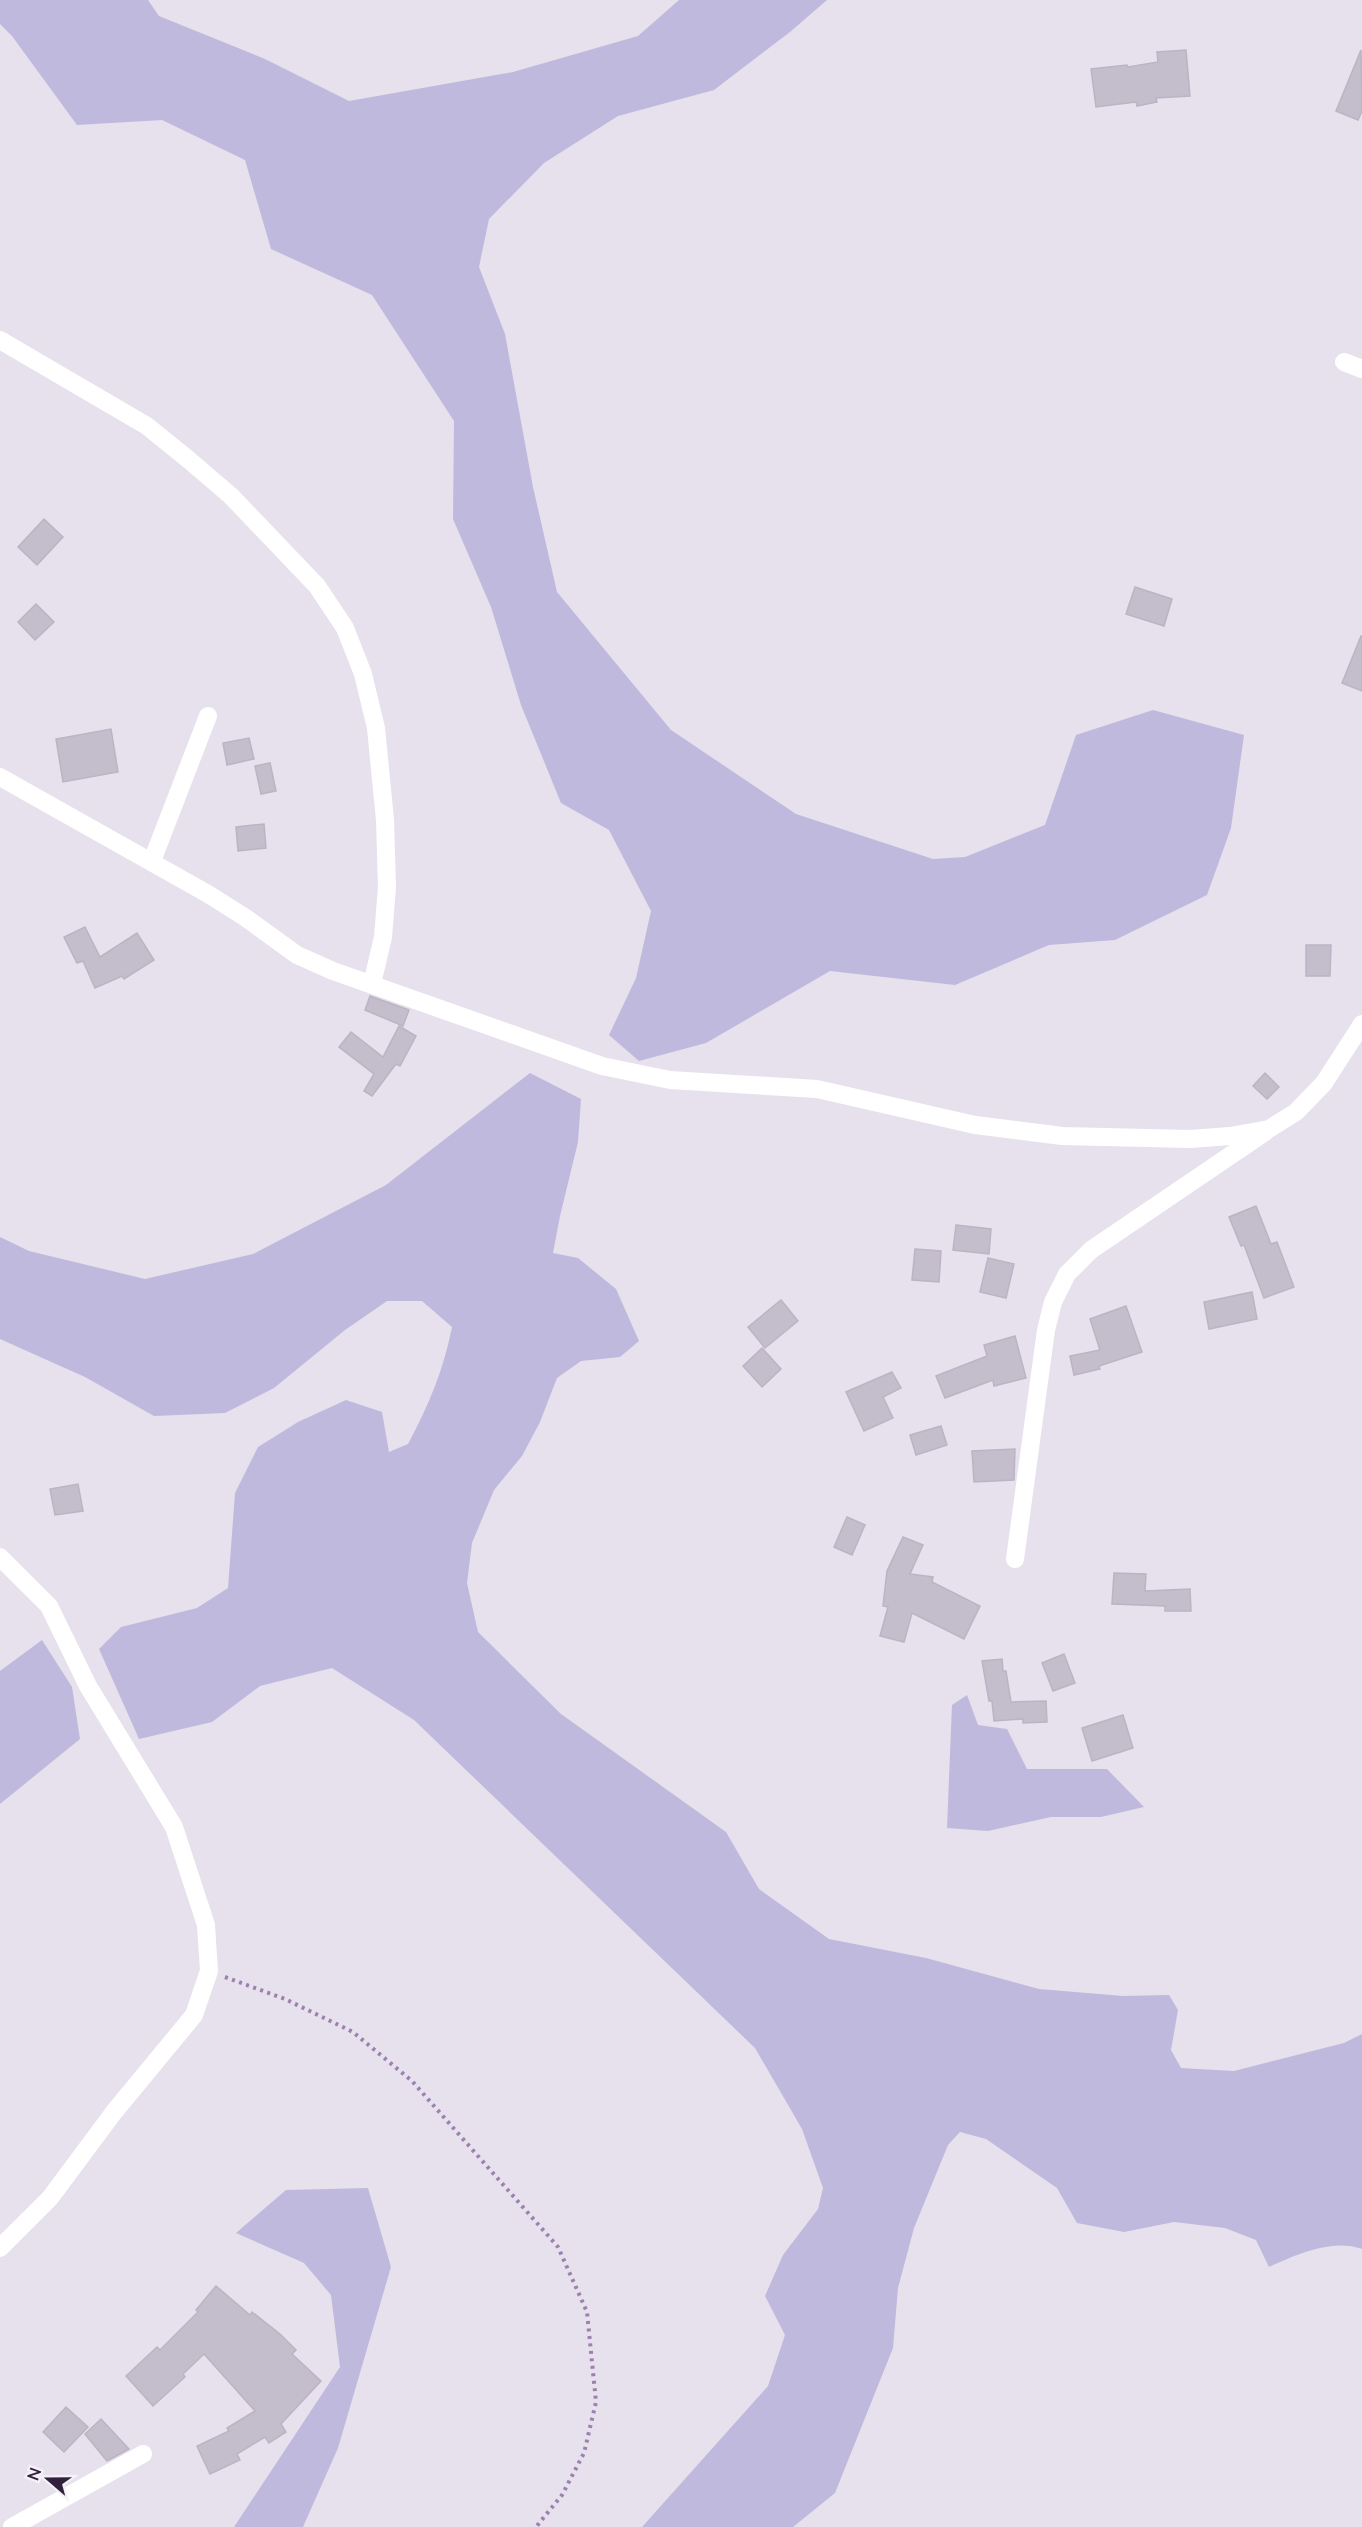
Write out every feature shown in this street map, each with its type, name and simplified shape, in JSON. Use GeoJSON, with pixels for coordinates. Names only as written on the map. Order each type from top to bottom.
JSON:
{"type":"FeatureCollection","features":[{"type":"Feature","properties":{"kind":"street"},"geometry":{"type":"LineString","coordinates":[[0,340],[147,426],[189,460],[231,496],[317,586],[345,628],[363,674],[376,728],[385,820],[387,887],[383,937],[372,984]]}},
{"type":"Feature","properties":{"kind":"street"},"geometry":{"type":"LineString","coordinates":[[1344,362],[1362,369]]}},
{"type":"Feature","properties":{"kind":"street"},"geometry":{"type":"LineString","coordinates":[[152,861],[208,716]]}},
{"type":"Feature","properties":{"kind":"street"},"geometry":{"type":"LineString","coordinates":[[0,777],[152,861],[246,918],[297,955],[333,971],[602,1066],[670,1080],[817,1089],[975,1125],[1062,1136],[1190,1139],[1230,1136],[1269,1129]]}},
{"type":"Feature","properties":{"kind":"street"},"geometry":{"type":"LineString","coordinates":[[1015,1559],[1046,1330],[1053,1302],[1067,1274],[1091,1250],[1296,1112],[1324,1083],[1362,1024]]}},
{"type":"Feature","properties":{"kind":"street"},"geometry":{"type":"LineString","coordinates":[[0,1557],[49,1605],[88,1686],[174,1827],[206,1925],[209,1971],[194,2015],[114,2112],[50,2198],[0,2248]]}},
{"type":"Feature","properties":{"kind":"street"},"geometry":{"type":"LineString","coordinates":[[12,2527],[143,2454]]}},
{"type":"Feature","properties":{"kind":"path"},"geometry":{"type":"LineString","coordinates":[[209,1971],[285,1999],[353,2032],[412,2081],[558,2247],[587,2312],[596,2402],[584,2453],[562,2495],[536,2527]]}},
{"type":"Feature","properties":{"kind":"shaded area"},"geometry":{"type":"Polygon","coordinates":[[[0,0],[148,0],[159,16],[265,59],[349,101],[513,72],[638,36],[679,0],[827,0],[790,32],[714,90],[618,116],[544,163],[489,219],[479,267],[505,334],[533,487],[557,592],[671,730],[796,814],[933,859],[965,857],[1045,825],[1076,735],[1153,710],[1244,735],[1231,828],[1207,895],[1115,940],[1049,945],[955,985],[830,971],[706,1043],[639,1061],[609,1035],[636,978],[651,911],[609,830],[561,803],[521,705],[491,607],[453,519],[454,421],[372,295],[271,249],[245,160],[162,120],[77,125],[12,36],[0,24],[0,0]]]}},
{"type":"Feature","properties":{"kind":"shaded area"},"geometry":{"type":"Polygon","coordinates":[[[530,1073],[581,1099],[578,1142],[553,1253],[578,1258],[616,1289],[639,1341],[620,1357],[581,1361],[557,1378],[540,1422],[522,1456],[494,1490],[472,1543],[467,1583],[478,1632],[561,1714],[726,1832],[759,1889],[829,1939],[926,1958],[1039,1989],[1123,1996],[1169,1995],[1178,2010],[1171,2050],[1181,2068],[1234,2071],[1344,2043],[1362,2034],[1362,2249],[1339,2245],[1314,2249],[1269,2267],[1256,2240],[1225,2228],[1174,2222],[1124,2232],[1077,2223],[1057,2188],[986,2139],[960,2132],[948,2145],[914,2228],[898,2288],[893,2348],[835,2493],[793,2527],[642,2527],[768,2386],[785,2335],[765,2296],[783,2255],[818,2209],[823,2188],[802,2129],[755,2048],[414,1720],[332,1668],[260,1686],[212,1722],[139,1739],[99,1649],[121,1627],[197,1608],[228,1588],[235,1493],[258,1447],[298,1422],[346,1400],[382,1412],[389,1452],[408,1444],[445,1358],[452,1327],[422,1301],[387,1301],[345,1330],[274,1388],[225,1413],[154,1416],[85,1377],[0,1339],[0,1237],[29,1251],[145,1279],[253,1254],[386,1185],[530,1073]]]}},
{"type":"Feature","properties":{"kind":"shaded area"},"geometry":{"type":"Polygon","coordinates":[[[42,1640],[72,1687],[80,1739],[0,1804],[0,1671],[42,1640]]]}},
{"type":"Feature","properties":{"kind":"shaded area"},"geometry":{"type":"Polygon","coordinates":[[[967,1695],[978,1725],[1007,1729],[1027,1769],[1107,1769],[1144,1807],[1101,1817],[1051,1817],[988,1831],[947,1828],[952,1705],[967,1695]]]}},
{"type":"Feature","properties":{"kind":"shaded area"},"geometry":{"type":"Polygon","coordinates":[[[368,2188],[391,2267],[338,2448],[303,2527],[234,2527],[340,2367],[331,2295],[304,2263],[236,2233],[286,2190],[368,2188]]]}},
{"type":"Feature","properties":{"kind":"building"},"geometry":{"type":"Polygon","coordinates":[[[1186,50],[1190,96],[1156,98],[1157,102],[1137,106],[1136,102],[1096,107],[1091,69],[1127,65],[1128,67],[1158,62],[1157,52],[1186,50]]]}},
{"type":"Feature","properties":{"kind":"building"},"geometry":{"type":"Polygon","coordinates":[[[1361,50],[1362,111],[1358,120],[1336,111],[1361,50]]]}},
{"type":"Feature","properties":{"kind":"building"},"geometry":{"type":"Polygon","coordinates":[[[44,519],[63,537],[37,565],[18,547],[44,519]]]}},
{"type":"Feature","properties":{"kind":"building"},"geometry":{"type":"Polygon","coordinates":[[[1135,587],[1172,599],[1164,626],[1126,614],[1135,587]]]}},
{"type":"Feature","properties":{"kind":"building"},"geometry":{"type":"Polygon","coordinates":[[[36,604],[54,622],[35,640],[18,622],[36,604]]]}},
{"type":"Feature","properties":{"kind":"building"},"geometry":{"type":"Polygon","coordinates":[[[1362,636],[1362,691],[1342,683],[1362,636]]]}},
{"type":"Feature","properties":{"kind":"building"},"geometry":{"type":"Polygon","coordinates":[[[111,729],[118,772],[63,782],[56,739],[111,729]]]}},
{"type":"Feature","properties":{"kind":"building"},"geometry":{"type":"Polygon","coordinates":[[[249,738],[254,759],[227,765],[223,743],[249,738]]]}},
{"type":"Feature","properties":{"kind":"building"},"geometry":{"type":"Polygon","coordinates":[[[270,763],[276,791],[261,794],[255,766],[270,763]]]}},
{"type":"Feature","properties":{"kind":"building"},"geometry":{"type":"Polygon","coordinates":[[[264,824],[266,848],[238,851],[236,827],[264,824]]]}},
{"type":"Feature","properties":{"kind":"building"},"geometry":{"type":"Polygon","coordinates":[[[85,927],[100,957],[137,933],[154,960],[124,979],[122,976],[95,988],[83,961],[77,963],[64,937],[85,927]]]}},
{"type":"Feature","properties":{"kind":"building"},"geometry":{"type":"Polygon","coordinates":[[[1306,945],[1331,945],[1330,976],[1306,976],[1306,945]]]}},
{"type":"Feature","properties":{"kind":"building"},"geometry":{"type":"Polygon","coordinates":[[[370,996],[409,1010],[403,1026],[365,1010],[370,996]]]}},
{"type":"Feature","properties":{"kind":"building"},"geometry":{"type":"Polygon","coordinates":[[[399,1026],[416,1036],[400,1066],[396,1064],[372,1096],[364,1091],[374,1074],[339,1047],[351,1032],[383,1057],[399,1026]]]}},
{"type":"Feature","properties":{"kind":"building"},"geometry":{"type":"Polygon","coordinates":[[[1265,1073],[1279,1087],[1267,1099],[1253,1086],[1265,1073]]]}},
{"type":"Feature","properties":{"kind":"building"},"geometry":{"type":"Polygon","coordinates":[[[1256,1206],[1271,1244],[1277,1242],[1294,1287],[1264,1298],[1244,1245],[1241,1246],[1229,1217],[1256,1206]]]}},
{"type":"Feature","properties":{"kind":"building"},"geometry":{"type":"Polygon","coordinates":[[[956,1225],[991,1229],[989,1254],[953,1250],[956,1225]]]}},
{"type":"Feature","properties":{"kind":"building"},"geometry":{"type":"Polygon","coordinates":[[[915,1249],[941,1251],[939,1282],[912,1280],[915,1249]]]}},
{"type":"Feature","properties":{"kind":"building"},"geometry":{"type":"Polygon","coordinates":[[[988,1258],[1014,1264],[1006,1298],[980,1292],[988,1258]]]}},
{"type":"Feature","properties":{"kind":"building"},"geometry":{"type":"Polygon","coordinates":[[[1252,1292],[1257,1319],[1209,1329],[1204,1302],[1252,1292]]]}},
{"type":"Feature","properties":{"kind":"building"},"geometry":{"type":"Polygon","coordinates":[[[781,1300],[798,1321],[765,1348],[748,1327],[781,1300]]]}},
{"type":"Feature","properties":{"kind":"building"},"geometry":{"type":"Polygon","coordinates":[[[1126,1306],[1142,1352],[1099,1366],[1100,1369],[1074,1375],[1070,1356],[1100,1350],[1090,1319],[1126,1306]]]}},
{"type":"Feature","properties":{"kind":"building"},"geometry":{"type":"Polygon","coordinates":[[[1015,1336],[1026,1378],[994,1386],[993,1380],[945,1398],[936,1376],[987,1356],[984,1345],[1015,1336]]]}},
{"type":"Feature","properties":{"kind":"building"},"geometry":{"type":"Polygon","coordinates":[[[762,1348],[781,1369],[762,1387],[743,1366],[762,1348]]]}},
{"type":"Feature","properties":{"kind":"building"},"geometry":{"type":"Polygon","coordinates":[[[892,1372],[901,1388],[883,1397],[893,1418],[864,1431],[846,1392],[892,1372]]]}},
{"type":"Feature","properties":{"kind":"building"},"geometry":{"type":"Polygon","coordinates":[[[941,1426],[947,1445],[916,1455],[910,1435],[941,1426]]]}},
{"type":"Feature","properties":{"kind":"building"},"geometry":{"type":"Polygon","coordinates":[[[1015,1449],[1014,1480],[974,1482],[972,1451],[1015,1449]]]}},
{"type":"Feature","properties":{"kind":"building"},"geometry":{"type":"Polygon","coordinates":[[[78,1484],[83,1511],[55,1515],[50,1489],[78,1484]]]}},
{"type":"Feature","properties":{"kind":"building"},"geometry":{"type":"Polygon","coordinates":[[[847,1517],[865,1525],[852,1555],[834,1547],[847,1517]]]}},
{"type":"Feature","properties":{"kind":"building"},"geometry":{"type":"Polygon","coordinates":[[[903,1537],[923,1545],[910,1574],[933,1577],[932,1582],[980,1606],[964,1639],[912,1613],[904,1642],[880,1636],[888,1607],[883,1606],[887,1571],[903,1537]]]}},
{"type":"Feature","properties":{"kind":"building"},"geometry":{"type":"Polygon","coordinates":[[[1114,1573],[1146,1574],[1145,1591],[1190,1589],[1191,1611],[1165,1611],[1165,1606],[1112,1604],[1114,1573]]]}},
{"type":"Feature","properties":{"kind":"building"},"geometry":{"type":"Polygon","coordinates":[[[1064,1654],[1075,1683],[1053,1691],[1042,1663],[1064,1654]]]}},
{"type":"Feature","properties":{"kind":"building"},"geometry":{"type":"Polygon","coordinates":[[[1002,1659],[1011,1702],[1046,1701],[1047,1722],[1023,1723],[1023,1719],[994,1721],[992,1701],[989,1701],[982,1661],[1002,1659]]]}},
{"type":"Feature","properties":{"kind":"building"},"geometry":{"type":"Polygon","coordinates":[[[1123,1715],[1133,1748],[1092,1761],[1082,1728],[1123,1715]]]}},
{"type":"Feature","properties":{"kind":"building"},"geometry":{"type":"Polygon","coordinates":[[[216,2286],[250,2315],[252,2312],[280,2334],[296,2350],[292,2354],[321,2381],[281,2424],[286,2432],[269,2443],[265,2437],[237,2454],[240,2460],[210,2474],[197,2446],[229,2431],[227,2428],[255,2411],[204,2354],[183,2374],[185,2377],[153,2406],[126,2376],[157,2347],[160,2350],[198,2312],[196,2310],[216,2286]]]}},
{"type":"Feature","properties":{"kind":"building"},"geometry":{"type":"Polygon","coordinates":[[[66,2407],[88,2427],[64,2452],[43,2432],[66,2407]]]}},
{"type":"Feature","properties":{"kind":"building"},"geometry":{"type":"Polygon","coordinates":[[[101,2419],[129,2449],[107,2461],[85,2434],[101,2419]]]}}]}
